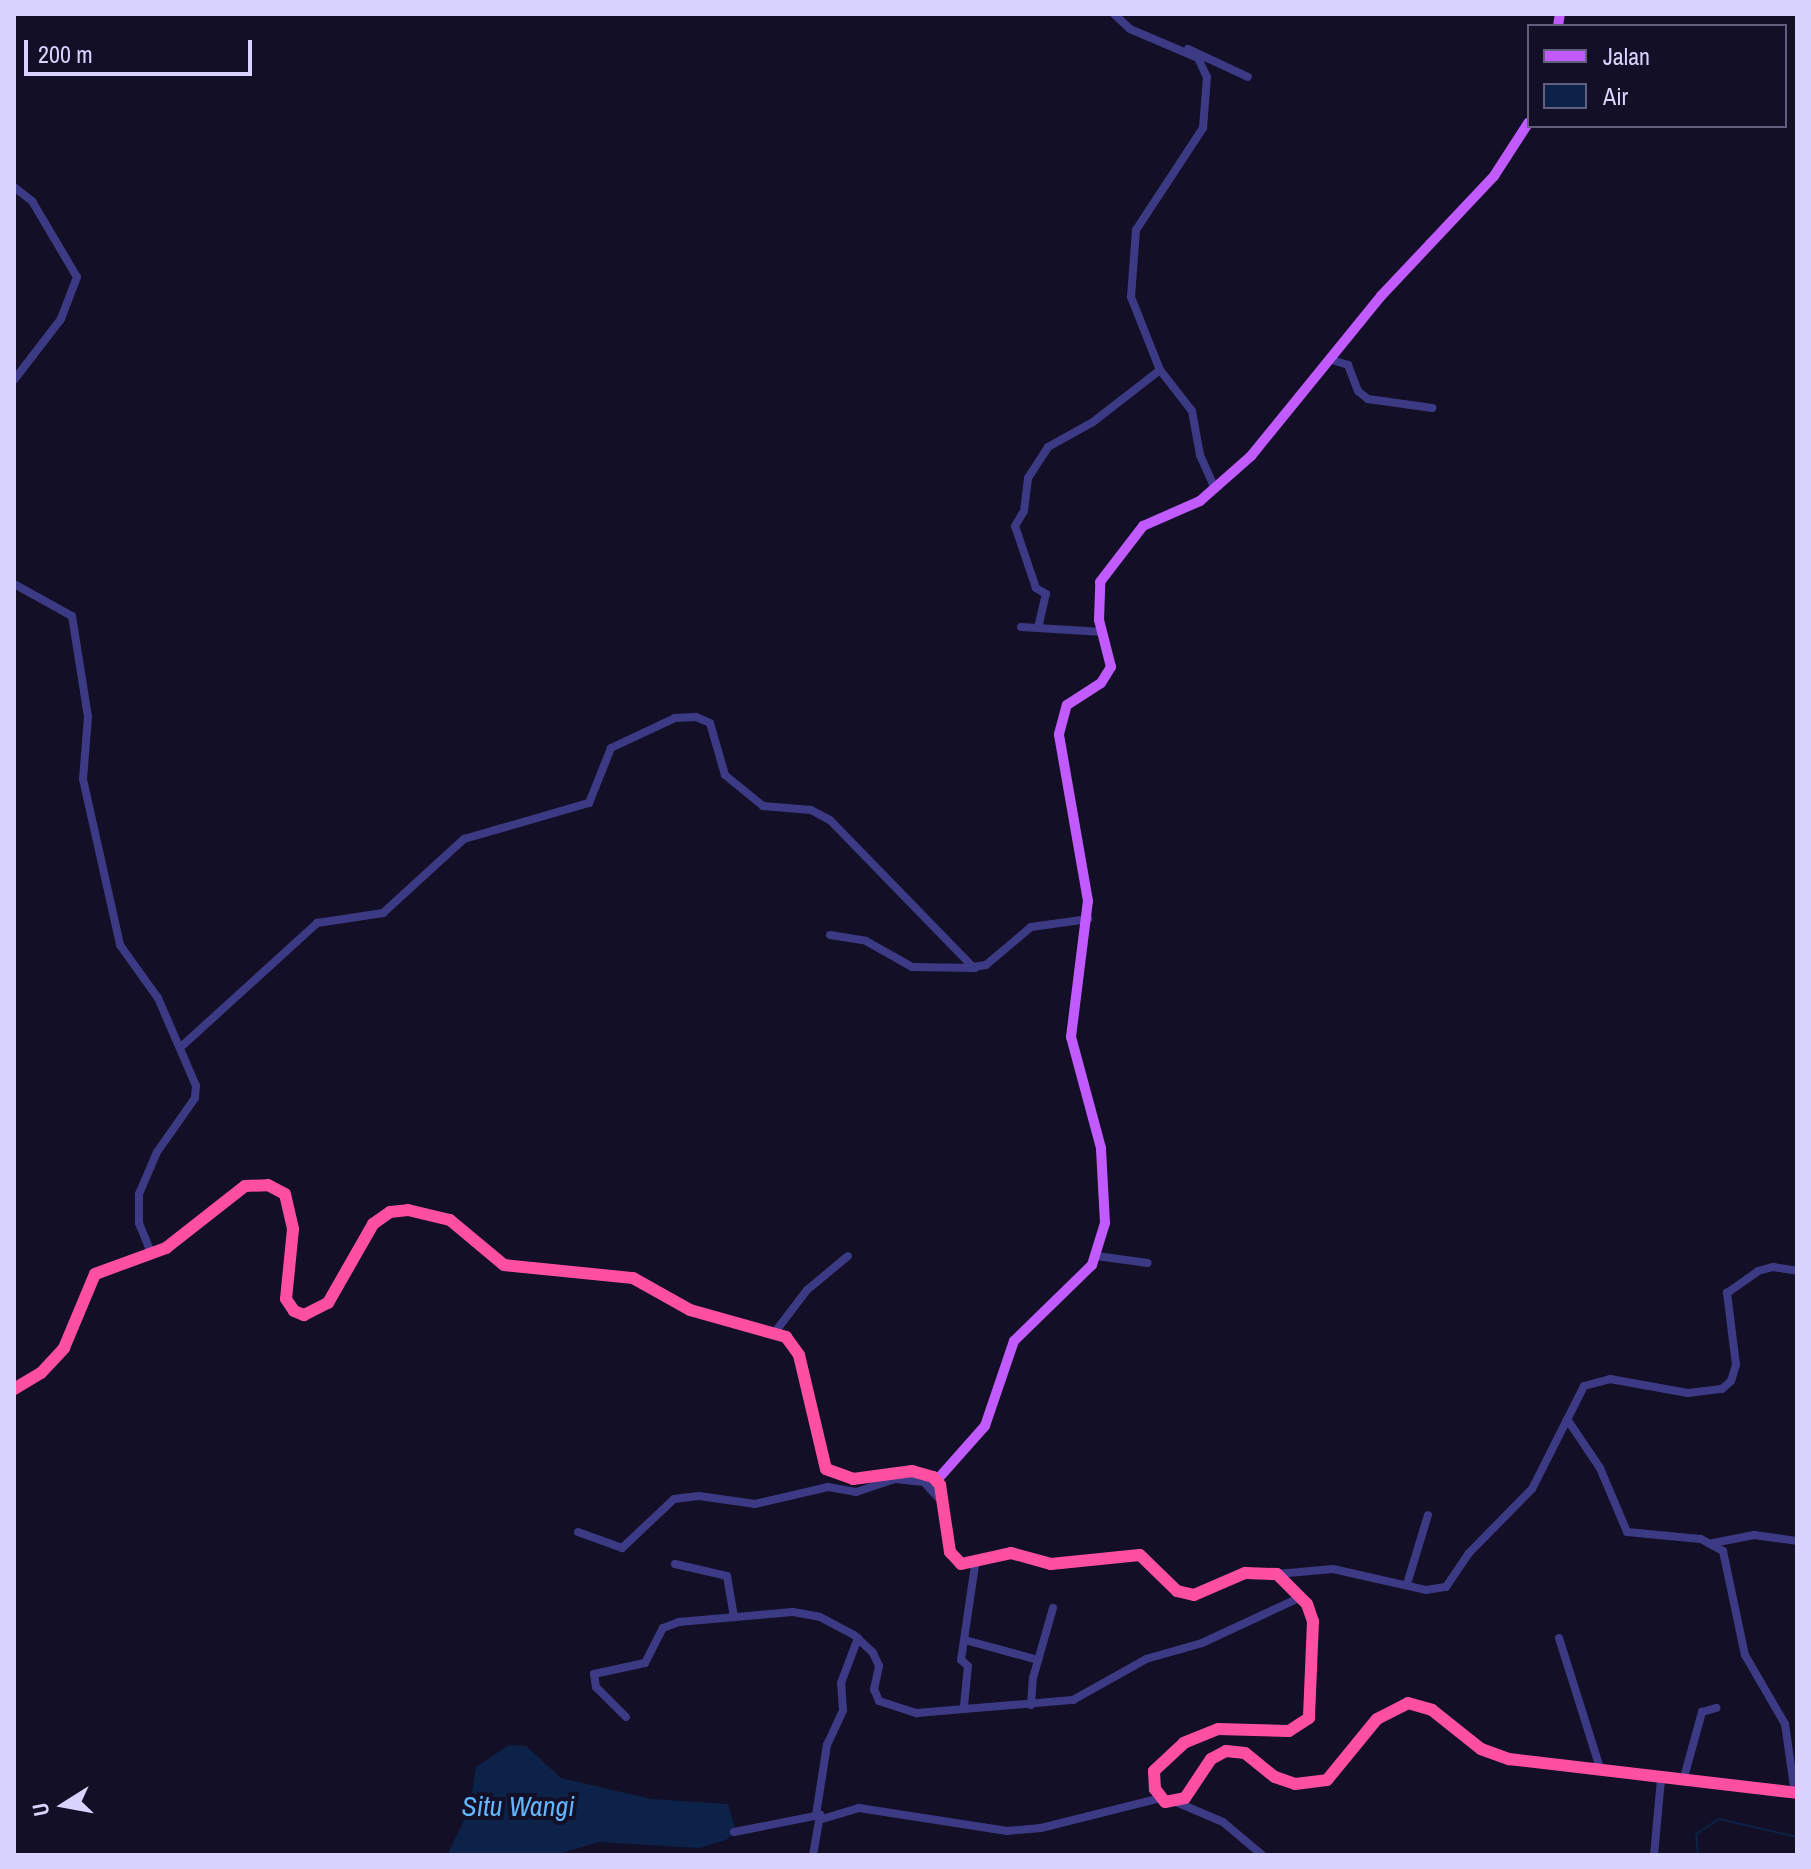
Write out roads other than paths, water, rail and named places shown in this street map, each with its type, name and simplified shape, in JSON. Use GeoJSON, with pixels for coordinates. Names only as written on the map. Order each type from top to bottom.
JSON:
{"type":"FeatureCollection","features":[{"type":"Feature","properties":{"kind":"highway"},"geometry":{"type":"LineString","coordinates":[[14,1389],[41,1373],[64,1348],[95,1274],[151,1253],[181,1237],[234,1192],[268,1185],[285,1194],[291,1211],[286,1299],[304,1315],[328,1303],[373,1224],[390,1212],[408,1210],[450,1220],[492,1258],[516,1269],[620,1275],[647,1284],[690,1310],[775,1332],[799,1355],[826,1469],[853,1479],[912,1471],[937,1480],[950,1552],[961,1564],[975,1565],[1011,1553],[1051,1564],[1140,1555],[1177,1591],[1194,1595],[1245,1573],[1277,1574],[1301,1597],[1314,1633],[1309,1718],[1289,1731],[1218,1729],[1184,1743],[1154,1771],[1160,1798],[1176,1802],[1190,1794],[1211,1759],[1226,1751],[1245,1753],[1275,1777],[1295,1784],[1327,1780],[1377,1719],[1408,1703],[1432,1710],[1493,1755],[1661,1780],[1796,1793]]}},
{"type":"Feature","properties":{"kind":"main road"},"geometry":{"type":"LineString","coordinates":[[937,1480],[985,1426],[1014,1341],[1076,1284],[1097,1256],[1105,1223],[1106,1185],[1071,1037],[1088,919],[1059,734],[1067,705],[1109,673],[1098,592],[1106,570],[1143,526],[1189,507],[1251,456],[1415,257],[1494,176],[1527,125]]}},
{"type":"Feature","properties":{"kind":"street"},"geometry":{"type":"LineString","coordinates":[[1114,14],[1130,29],[1217,58],[1248,77]]}},
{"type":"Feature","properties":{"kind":"street"},"geometry":{"type":"LineString","coordinates":[[1183,48],[1203,65],[1207,114],[1196,141],[1136,230],[1131,264],[1131,305],[1160,370],[1190,406],[1215,488]]}},
{"type":"Feature","properties":{"kind":"street"},"geometry":{"type":"LineString","coordinates":[[14,187],[32,201],[77,277],[61,319],[14,380]]}},
{"type":"Feature","properties":{"kind":"street"},"geometry":{"type":"LineString","coordinates":[[1332,360],[1348,365],[1358,391],[1368,399],[1432,408]]}},
{"type":"Feature","properties":{"kind":"street"},"geometry":{"type":"LineString","coordinates":[[1038,628],[1046,594],[1036,588],[1015,526],[1024,511],[1028,478],[1048,447],[1097,419],[1160,370]]}},
{"type":"Feature","properties":{"kind":"street"},"geometry":{"type":"LineString","coordinates":[[14,584],[72,616],[88,717],[83,779],[120,945],[151,986],[182,1046],[197,1092],[157,1152],[139,1194],[139,1223],[151,1253]]}},
{"type":"Feature","properties":{"kind":"street"},"geometry":{"type":"LineString","coordinates":[[1021,627],[1103,632]]}},
{"type":"Feature","properties":{"kind":"street"},"geometry":{"type":"LineString","coordinates":[[182,1046],[317,923],[383,913],[464,839],[497,825],[585,805],[597,791],[614,745],[662,721],[682,717],[710,723],[723,770],[734,786],[763,806],[811,810],[830,820],[976,968]]}},
{"type":"Feature","properties":{"kind":"street"},"geometry":{"type":"LineString","coordinates":[[830,935],[866,941],[912,967],[976,968],[1031,927],[1088,919]]}},
{"type":"Feature","properties":{"kind":"street"},"geometry":{"type":"LineString","coordinates":[[775,1332],[807,1290],[848,1256]]}},
{"type":"Feature","properties":{"kind":"street"},"geometry":{"type":"LineString","coordinates":[[1097,1256],[1148,1263]]}},
{"type":"Feature","properties":{"kind":"street"},"geometry":{"type":"LineString","coordinates":[[1277,1574],[1333,1569],[1426,1590],[1446,1587],[1469,1553],[1532,1489],[1584,1386],[1599,1380],[1688,1393],[1722,1389],[1731,1381],[1736,1365],[1727,1293],[1758,1271],[1773,1267],[1797,1271]]}},
{"type":"Feature","properties":{"kind":"street"},"geometry":{"type":"LineString","coordinates":[[1567,1419],[1600,1468],[1627,1532],[1713,1543],[1754,1535],[1797,1541]]}},
{"type":"Feature","properties":{"kind":"street"},"geometry":{"type":"LineString","coordinates":[[578,1532],[622,1548],[674,1499],[699,1496],[755,1504],[828,1487],[856,1492],[895,1479],[924,1482],[943,1502]]}},
{"type":"Feature","properties":{"kind":"street"},"geometry":{"type":"LineString","coordinates":[[1407,1584],[1428,1515]]}},
{"type":"Feature","properties":{"kind":"street"},"geometry":{"type":"LineString","coordinates":[[1713,1543],[1728,1561],[1745,1655],[1785,1724],[1796,1793]]}},
{"type":"Feature","properties":{"kind":"street"},"geometry":{"type":"LineString","coordinates":[[675,1564],[696,1565],[729,1578],[734,1617]]}},
{"type":"Feature","properties":{"kind":"street"},"geometry":{"type":"LineString","coordinates":[[964,1706],[969,1668],[961,1660],[975,1565]]}},
{"type":"Feature","properties":{"kind":"street"},"geometry":{"type":"LineString","coordinates":[[626,1717],[593,1682],[597,1672],[645,1663],[659,1633],[670,1625],[804,1613],[858,1638],[877,1660],[874,1689],[879,1701],[917,1713],[964,1706],[1031,1705],[1073,1700],[1146,1659],[1202,1643],[1301,1597]]}},
{"type":"Feature","properties":{"kind":"street"},"geometry":{"type":"LineString","coordinates":[[1031,1705],[1038,1660],[1053,1608]]}},
{"type":"Feature","properties":{"kind":"street"},"geometry":{"type":"LineString","coordinates":[[813,1855],[827,1748],[843,1710],[841,1683],[858,1638]]}},
{"type":"Feature","properties":{"kind":"street"},"geometry":{"type":"LineString","coordinates":[[1559,1638],[1601,1772]]}},
{"type":"Feature","properties":{"kind":"street"},"geometry":{"type":"LineString","coordinates":[[965,1640],[1038,1660]]}},
{"type":"Feature","properties":{"kind":"street"},"geometry":{"type":"LineString","coordinates":[[1683,1781],[1702,1712],[1716,1708]]}},
{"type":"Feature","properties":{"kind":"street"},"geometry":{"type":"LineString","coordinates":[[1654,1855],[1661,1780]]}},
{"type":"Feature","properties":{"kind":"street"},"geometry":{"type":"LineString","coordinates":[[734,1832],[871,1807],[964,1828],[1025,1830],[1160,1798]]}},
{"type":"Feature","properties":{"kind":"street"},"geometry":{"type":"LineString","coordinates":[[1176,1802],[1223,1822],[1262,1855]]}},
{"type":"Feature","properties":{"kind":"water","name":"Situ Wangi"},"geometry":{"type":"Polygon","coordinates":[[[509,1745],[526,1746],[561,1778],[651,1799],[728,1804],[736,1831],[726,1840],[699,1848],[599,1842],[555,1855],[447,1855],[469,1810],[476,1767],[509,1745]]]}},
{"type":"Feature","properties":{"kind":"waterway"},"geometry":{"type":"LineString","coordinates":[[1698,1855],[1696,1834],[1719,1819],[1797,1837]]}}]}
